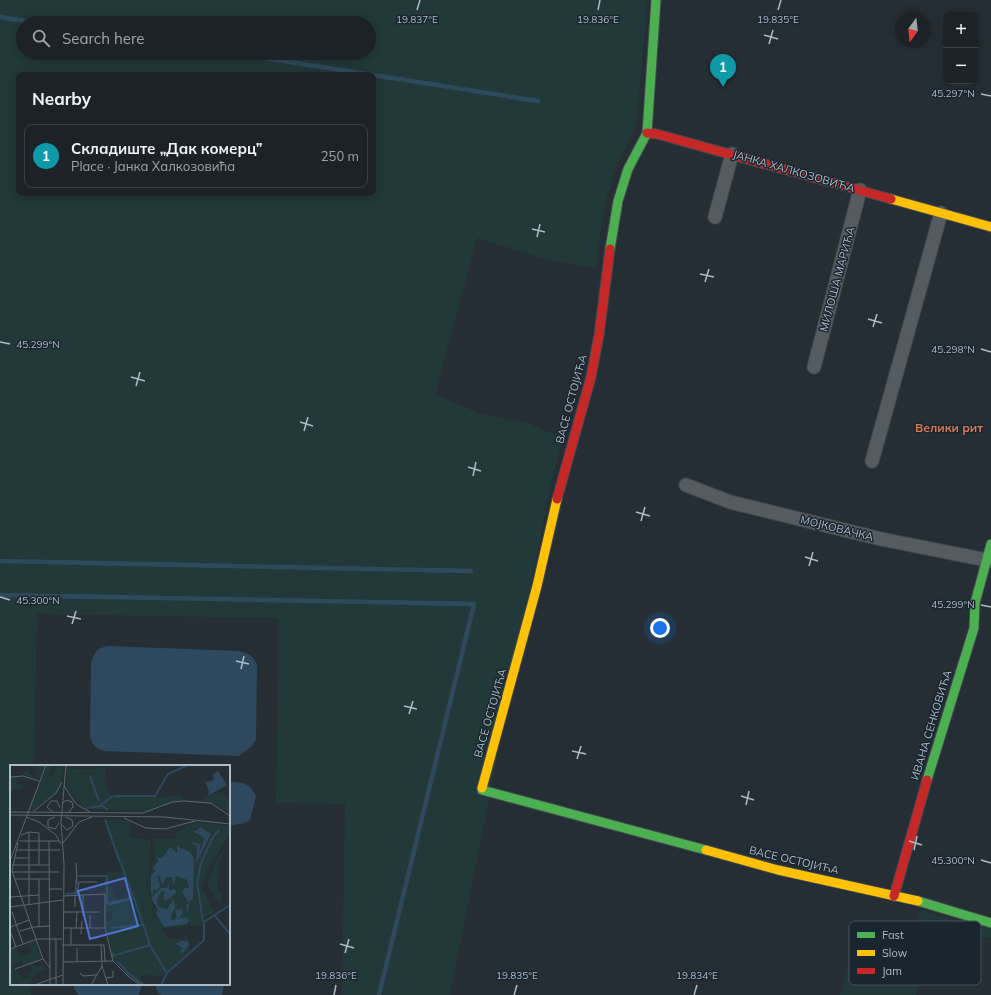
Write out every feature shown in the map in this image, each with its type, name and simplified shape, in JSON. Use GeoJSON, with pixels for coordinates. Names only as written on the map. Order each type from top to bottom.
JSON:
{"type":"FeatureCollection","features":[{"type":"Feature","properties":{"kind":"street"},"geometry":{"type":"LineString","coordinates":[[647,133],[656,0]]}},
{"type":"Feature","properties":{"kind":"street","name":"ЈАНКА ХАЛКОЗОВИЋА"},"geometry":{"type":"LineString","coordinates":[[647,133],[657,134],[732,154],[991,227]]}},
{"type":"Feature","properties":{"kind":"street","name":"ВАСЕ ОСТОЈИЋА"},"geometry":{"type":"LineString","coordinates":[[647,133],[628,169],[618,201],[609,255],[599,335],[591,377],[562,478],[537,586],[482,790],[640,831],[778,870],[920,902],[991,923]]}},
{"type":"Feature","properties":{"kind":"street"},"geometry":{"type":"LineString","coordinates":[[715,217],[732,154]]}},
{"type":"Feature","properties":{"kind":"street","name":"МИЛОША МАРИЋА"},"geometry":{"type":"LineString","coordinates":[[814,368],[860,190]]}},
{"type":"Feature","properties":{"kind":"street"},"geometry":{"type":"LineString","coordinates":[[872,460],[940,213]]}},
{"type":"Feature","properties":{"kind":"street","name":"МОЈКОВАЧКА"},"geometry":{"type":"LineString","coordinates":[[686,485],[730,502],[889,540],[989,561]]}},
{"type":"Feature","properties":{"kind":"street","name":"ИВАНА СЕНКОВИЋА"},"geometry":{"type":"LineString","coordinates":[[894,896],[921,798],[974,628],[975,603],[989,561],[991,544]]}},
{"type":"Feature","properties":{"kind":"green space"},"geometry":{"type":"Polygon","coordinates":[[[0,0],[647,0],[637,120],[633,133],[618,162],[608,193],[596,268],[544,259],[477,238],[435,395],[484,415],[529,423],[546,432],[564,434],[553,474],[450,995],[342,995],[345,804],[276,803],[278,618],[37,614],[34,765],[10,765],[10,985],[31,985],[31,995],[0,995],[0,0]]]}},
{"type":"Feature","properties":{"kind":"green space"},"geometry":{"type":"Polygon","coordinates":[[[921,910],[960,921],[918,921],[921,910]]]}},
{"type":"Feature","properties":{"kind":"green space"},"geometry":{"type":"Polygon","coordinates":[[[981,927],[991,930],[991,938],[981,938],[981,927]]]}},
{"type":"Feature","properties":{"kind":"green space"},"geometry":{"type":"Polygon","coordinates":[[[849,963],[849,985],[919,985],[916,995],[840,995],[849,963]]]}},
{"type":"Feature","properties":{"kind":"water"},"geometry":{"type":"Polygon","coordinates":[[[108,646],[239,651],[251,656],[257,666],[256,739],[252,746],[239,756],[105,751],[97,748],[92,743],[90,737],[91,663],[96,651],[108,646]]]}},
{"type":"Feature","properties":{"kind":"water"},"geometry":{"type":"Polygon","coordinates":[[[230,782],[246,784],[252,789],[256,797],[250,820],[244,823],[230,826],[230,782]]]}},
{"type":"Feature","properties":{"kind":"water"},"geometry":{"type":"Polygon","coordinates":[[[74,985],[142,985],[139,995],[79,995],[74,989],[74,985]]]}},
{"type":"Feature","properties":{"kind":"water"},"geometry":{"type":"Polygon","coordinates":[[[155,985],[224,985],[222,995],[161,995],[155,985]]]}},
{"type":"Feature","properties":{"kind":"waterway"},"geometry":{"type":"LineString","coordinates":[[0,17],[16,19]]}},
{"type":"Feature","properties":{"kind":"waterway"},"geometry":{"type":"LineString","coordinates":[[277,60],[354,72]]}},
{"type":"Feature","properties":{"kind":"waterway"},"geometry":{"type":"LineString","coordinates":[[376,75],[538,101]]}},
{"type":"Feature","properties":{"kind":"waterway"},"geometry":{"type":"LineString","coordinates":[[0,561],[471,571]]}},
{"type":"Feature","properties":{"kind":"waterway"},"geometry":{"type":"LineString","coordinates":[[0,595],[474,604],[379,995]]}},
{"type":"Feature","properties":{"kind":"traffic: fast"},"geometry":{"type":"LineString","coordinates":[[610,249],[618,201],[628,169],[647,133],[656,0]]}},
{"type":"Feature","properties":{"kind":"traffic: fast"},"geometry":{"type":"LineString","coordinates":[[927,780],[974,628],[975,603],[991,544]]}},
{"type":"Feature","properties":{"kind":"traffic: fast"},"geometry":{"type":"LineString","coordinates":[[482,788],[482,790],[706,850]]}},
{"type":"Feature","properties":{"kind":"traffic: fast"},"geometry":{"type":"LineString","coordinates":[[918,901],[991,923]]}},
{"type":"Feature","properties":{"kind":"traffic: slow"},"geometry":{"type":"LineString","coordinates":[[891,199],[991,227]]}},
{"type":"Feature","properties":{"kind":"traffic: slow"},"geometry":{"type":"LineString","coordinates":[[482,788],[537,586],[557,499]]}},
{"type":"Feature","properties":{"kind":"traffic: slow"},"geometry":{"type":"LineString","coordinates":[[706,850],[778,870],[918,901]]}},
{"type":"Feature","properties":{"kind":"traffic: jam"},"geometry":{"type":"LineString","coordinates":[[647,133],[657,134],[891,199]]}},
{"type":"Feature","properties":{"kind":"traffic: jam"},"geometry":{"type":"LineString","coordinates":[[557,499],[591,377],[599,335],[610,249]]}},
{"type":"Feature","properties":{"kind":"traffic: jam"},"geometry":{"type":"LineString","coordinates":[[894,896],[927,780]]}},
{"type":"Feature","properties":{"kind":"place","name":"Складиште „Дак комерц”"},"geometry":{"type":"Point","coordinates":[723,87]}},
{"type":"Feature","properties":{"kind":"district","name":"Велики рит"},"geometry":{"type":"Point","coordinates":[949,427]}}]}
